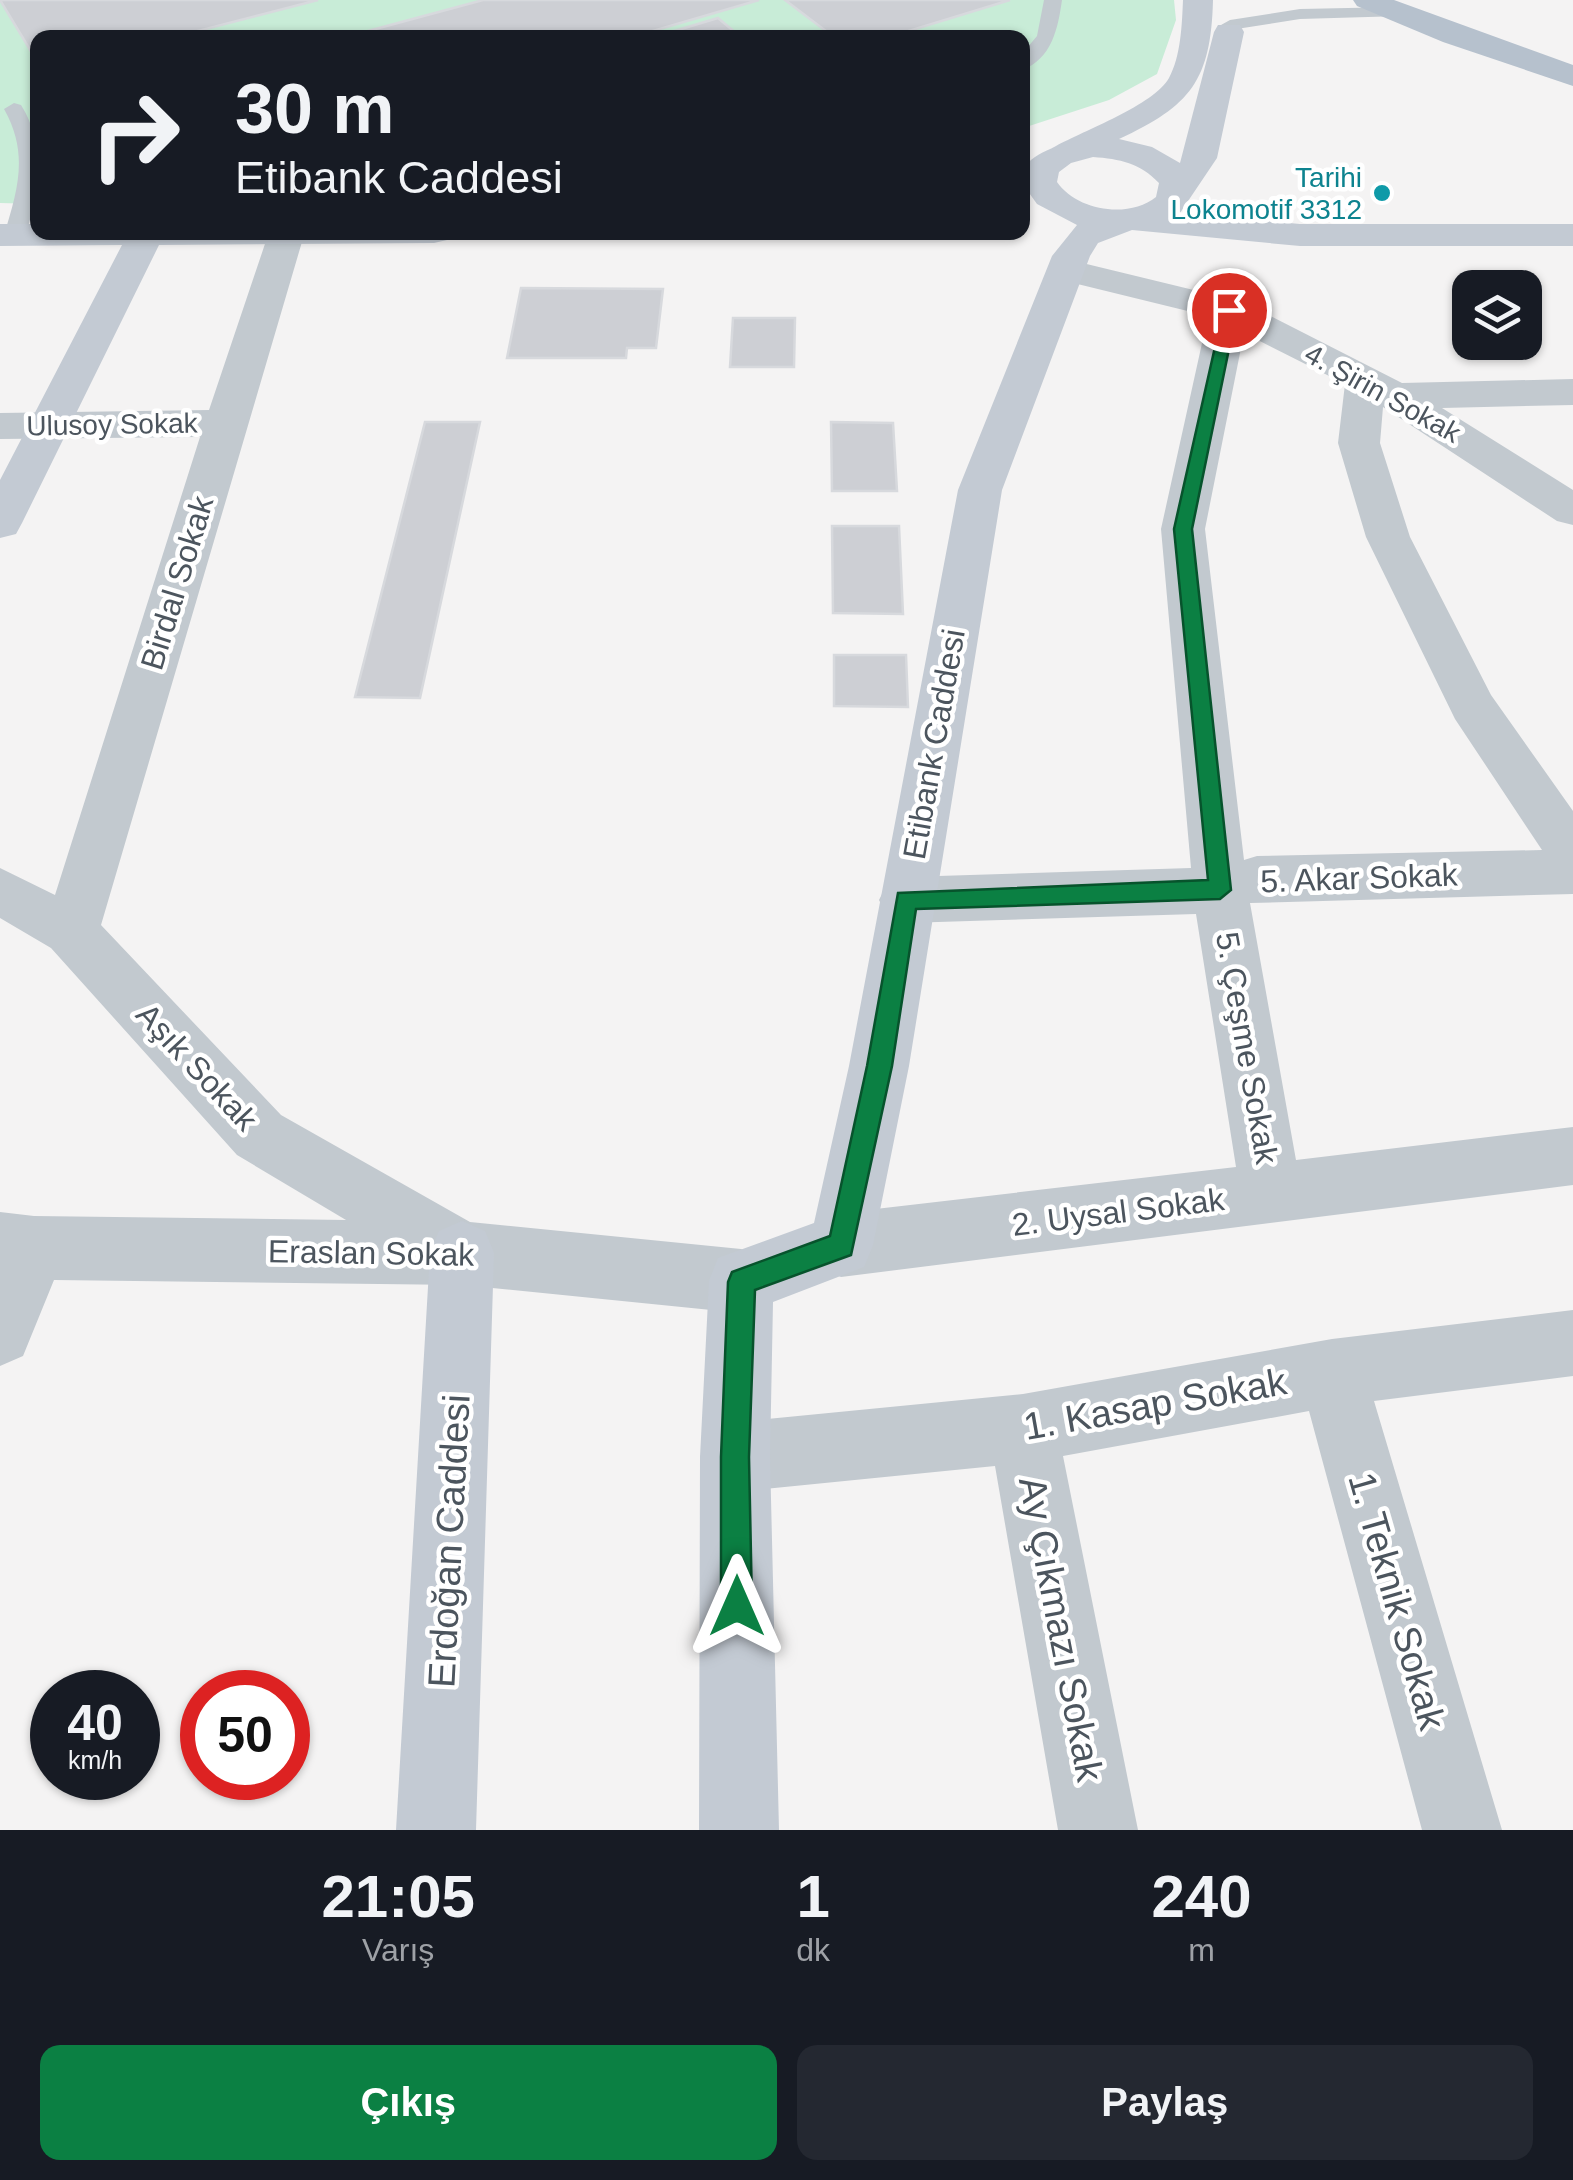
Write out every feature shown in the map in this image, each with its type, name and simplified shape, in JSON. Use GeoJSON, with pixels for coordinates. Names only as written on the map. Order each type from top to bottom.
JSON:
{"type":"FeatureCollection","features":[{"type":"Feature","properties":{"kind":"main road"},"geometry":{"type":"LineString","coordinates":[[1039,161],[1148,110],[1182,84],[1198,18],[1198,0]]}},
{"type":"Feature","properties":{"kind":"main road"},"geometry":{"type":"LineString","coordinates":[[1434,0],[1573,52]]}},
{"type":"Feature","properties":{"kind":"main road"},"geometry":{"type":"LineString","coordinates":[[1382,6],[1573,76]]}},
{"type":"Feature","properties":{"kind":"main road"},"geometry":{"type":"LineString","coordinates":[[1177,194],[1200,158],[1228,13]]}},
{"type":"Feature","properties":{"kind":"main road"},"geometry":{"type":"LineString","coordinates":[[1039,161],[1093,146],[1136,152],[1169,170],[1177,182],[1177,194]]}},
{"type":"Feature","properties":{"kind":"main road"},"geometry":{"type":"LineString","coordinates":[[1039,161],[1044,165],[1038,176],[1041,189],[1050,200],[1078,214],[1300,236],[1573,235]]}},
{"type":"Feature","properties":{"kind":"main road","name":"Etibank Caddesi"},"geometry":{"type":"LineString","coordinates":[[841,1246],[880,1066],[980,490],[1066,270],[1085,235],[1124,220],[1155,214],[1170,205],[1177,194]]}},
{"type":"Feature","properties":{"kind":"main road"},"geometry":{"type":"LineString","coordinates":[[1030,224],[1124,220]]}},
{"type":"Feature","properties":{"kind":"main road"},"geometry":{"type":"LineString","coordinates":[[0,523],[143,240]]}},
{"type":"Feature","properties":{"kind":"main road"},"geometry":{"type":"LineString","coordinates":[[740,1830],[735,1457],[742,1282],[841,1246]]}},
{"type":"Feature","properties":{"kind":"main road","name":"Erdoğan Caddesi"},"geometry":{"type":"LineString","coordinates":[[436,1830],[462,1253]]}},
{"type":"Feature","properties":{"kind":"street","name":"Birdal Sokak"},"geometry":{"type":"LineString","coordinates":[[71,932],[225,422],[284,240]]}},
{"type":"Feature","properties":{"kind":"street","name":"4. Şirin Sokak"},"geometry":{"type":"LineString","coordinates":[[1066,270],[1229,310],[1380,387],[1573,510]]}},
{"type":"Feature","properties":{"kind":"street","name":"5. Çeşme Sokak"},"geometry":{"type":"LineString","coordinates":[[1229,310],[1183,529],[1220,890],[1271,1193]]}},
{"type":"Feature","properties":{"kind":"street"},"geometry":{"type":"LineString","coordinates":[[1573,392],[1380,387],[1359,443],[1388,537],[1472,706],[1573,853]]}},
{"type":"Feature","properties":{"kind":"street","name":"Ulusoy Sokak"},"geometry":{"type":"LineString","coordinates":[[0,426],[225,422]]}},
{"type":"Feature","properties":{"kind":"street","name":"5. Akar Sokak"},"geometry":{"type":"LineString","coordinates":[[906,900],[1220,890],[1256,878],[1573,872]]}},
{"type":"Feature","properties":{"kind":"street","name":"Aşık Sokak"},"geometry":{"type":"LineString","coordinates":[[0,891],[71,932],[259,1135],[462,1253]]}},
{"type":"Feature","properties":{"kind":"street","name":"2. Uysal Sokak"},"geometry":{"type":"LineString","coordinates":[[841,1246],[1573,1156]]}},
{"type":"Feature","properties":{"kind":"street"},"geometry":{"type":"LineString","coordinates":[[0,1333],[17,1246]]}},
{"type":"Feature","properties":{"kind":"street","name":"Eraslan Sokak"},"geometry":{"type":"LineString","coordinates":[[17,1246],[462,1253],[742,1282]]}},
{"type":"Feature","properties":{"kind":"street","name":"1. Kasap Sokak"},"geometry":{"type":"LineString","coordinates":[[735,1457],[1024,1429],[1332,1373],[1573,1343]]}},
{"type":"Feature","properties":{"kind":"street","name":"1. Teknik Sokak"},"geometry":{"type":"LineString","coordinates":[[1332,1373],[1462,1830]]}},
{"type":"Feature","properties":{"kind":"street","name":"Ay Çıkmazı Sokak"},"geometry":{"type":"LineString","coordinates":[[1024,1429],[1098,1830]]}},
{"type":"Feature","properties":{"kind":"lane"},"geometry":{"type":"LineString","coordinates":[[1030,58],[1040,51],[1051,31],[1053,0]]}},
{"type":"Feature","properties":{"kind":"lane"},"geometry":{"type":"LineString","coordinates":[[1228,13],[1300,14],[1382,6]]}},
{"type":"Feature","properties":{"kind":"lane"},"geometry":{"type":"LineString","coordinates":[[2,88],[7,113],[27,128],[30,138]]}},
{"type":"Feature","properties":{"kind":"green space"},"geometry":{"type":"Polygon","coordinates":[[[0,0],[1174,0],[1176,20],[1157,74],[1109,100],[1030,126],[1030,30],[30,30],[30,204],[0,203],[0,0]]]}},
{"type":"Feature","properties":{"kind":"building"},"geometry":{"type":"Polygon","coordinates":[[[0,0],[318,0],[202,30],[30,30],[30,50],[0,0]]]}},
{"type":"Feature","properties":{"kind":"building"},"geometry":{"type":"Polygon","coordinates":[[[483,0],[759,0],[656,30],[372,30],[483,0]]]}},
{"type":"Feature","properties":{"kind":"building"},"geometry":{"type":"Polygon","coordinates":[[[785,0],[1010,0],[912,30],[824,30],[785,0]]]}},
{"type":"Feature","properties":{"kind":"building"},"geometry":{"type":"Polygon","coordinates":[[[718,18],[732,30],[678,30],[718,18]]]}},
{"type":"Feature","properties":{"kind":"building"},"geometry":{"type":"Polygon","coordinates":[[[521,288],[663,289],[656,348],[627,348],[626,358],[507,358],[521,288]]]}},
{"type":"Feature","properties":{"kind":"building"},"geometry":{"type":"Polygon","coordinates":[[[733,318],[795,318],[794,367],[730,367],[733,318]]]}},
{"type":"Feature","properties":{"kind":"building"},"geometry":{"type":"Polygon","coordinates":[[[425,422],[480,422],[420,698],[355,697],[425,422]]]}},
{"type":"Feature","properties":{"kind":"building"},"geometry":{"type":"Polygon","coordinates":[[[831,422],[893,423],[897,491],[832,491],[831,422]]]}},
{"type":"Feature","properties":{"kind":"building"},"geometry":{"type":"Polygon","coordinates":[[[832,526],[899,526],[903,614],[833,613],[832,526]]]}},
{"type":"Feature","properties":{"kind":"building"},"geometry":{"type":"Polygon","coordinates":[[[834,655],[906,655],[908,707],[834,706],[834,655]]]}},
{"type":"Feature","properties":{"kind":"place","name":"Tarihi Lokomotif 3312"},"geometry":{"type":"Point","coordinates":[1382,193]}},
{"type":"Feature","properties":{"kind":"route"},"geometry":{"type":"LineString","coordinates":[[737,1606],[735,1457],[742,1282],[841,1246],[880,1066],[906,900],[1220,890],[1183,529],[1229,310]]}}]}
